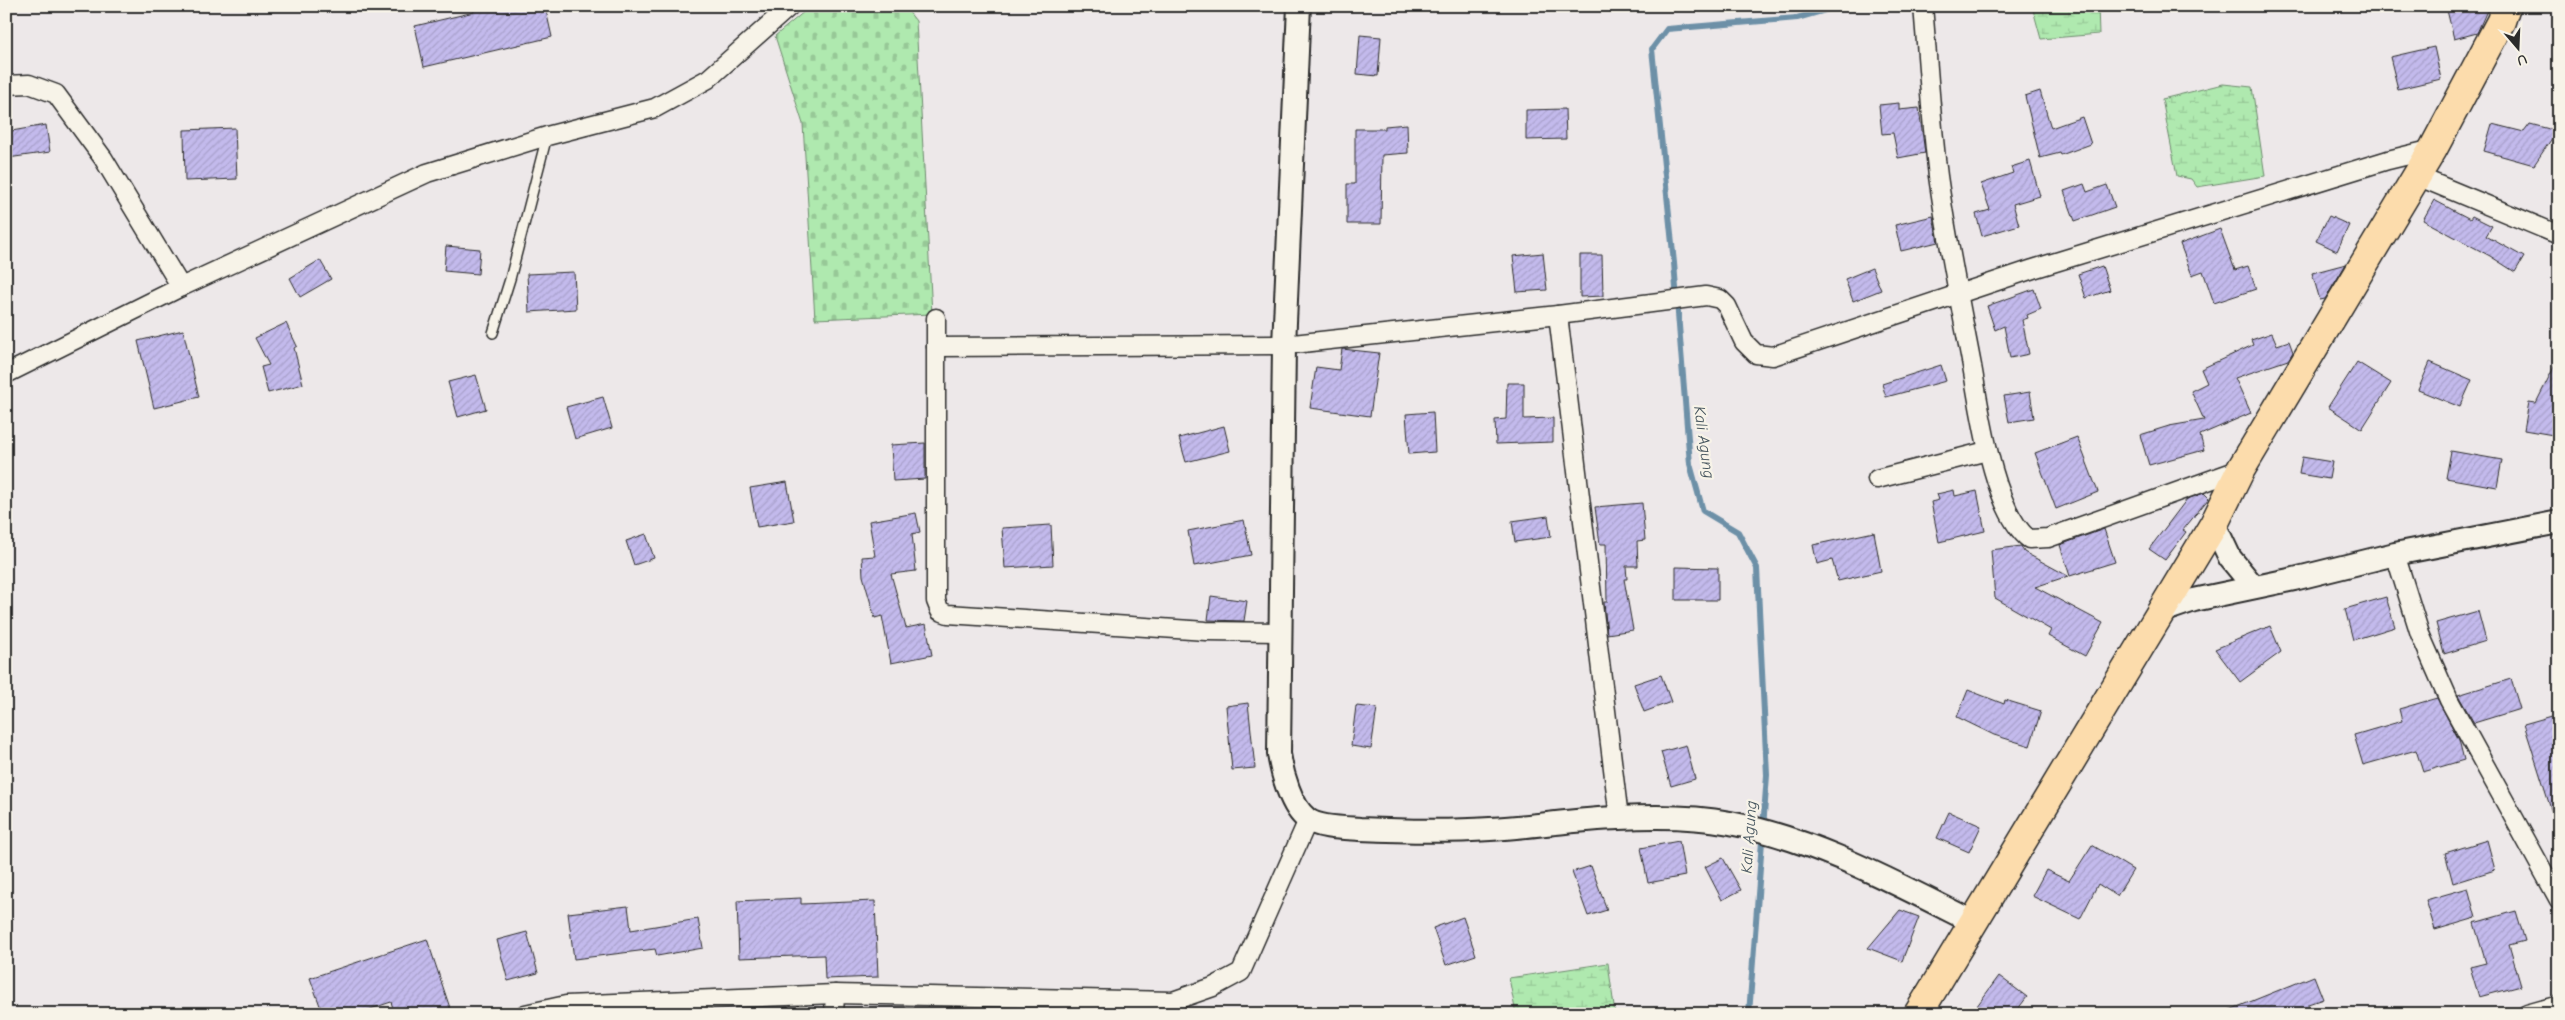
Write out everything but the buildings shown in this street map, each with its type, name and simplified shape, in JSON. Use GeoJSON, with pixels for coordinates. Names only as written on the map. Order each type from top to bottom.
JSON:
{"type":"FeatureCollection","features":[{"type":"Feature","properties":{"kind":"main road"},"geometry":{"type":"LineString","coordinates":[[1918,1014],[2214,524],[2241,469],[2433,149],[2501,21],[2506,6]]}},
{"type":"Feature","properties":{"kind":"street"},"geometry":{"type":"LineString","coordinates":[[6,374],[181,287],[428,173],[547,136],[655,108],[708,79],[790,6]]}},
{"type":"Feature","properties":{"kind":"street"},"geometry":{"type":"LineString","coordinates":[[1299,6],[1284,345],[1279,754],[1282,774],[1293,799],[1308,820],[1332,827],[1392,830],[1490,829],[1619,818],[1686,818],[1729,823],[1776,835],[1845,859],[1973,922]]}},
{"type":"Feature","properties":{"kind":"street"},"geometry":{"type":"LineString","coordinates":[[1923,6],[1938,175],[1958,296],[1987,451],[2005,502],[2020,532],[2028,539],[2048,538],[2241,469]]}},
{"type":"Feature","properties":{"kind":"street"},"geometry":{"type":"LineString","coordinates":[[6,85],[29,84],[56,94],[103,158],[181,287]]}},
{"type":"Feature","properties":{"kind":"street"},"geometry":{"type":"LineString","coordinates":[[936,347],[1284,345],[1558,315],[1706,296],[1720,299],[1726,306],[1744,342],[1756,354],[1773,356],[1958,296],[2033,269],[2388,160],[2433,149]]}},
{"type":"Feature","properties":{"kind":"street"},"geometry":{"type":"LineString","coordinates":[[2417,176],[2559,235]]}},
{"type":"Feature","properties":{"kind":"street"},"geometry":{"type":"LineString","coordinates":[[1558,315],[1619,818]]}},
{"type":"Feature","properties":{"kind":"street"},"geometry":{"type":"LineString","coordinates":[[936,318],[936,601],[940,611],[948,614],[1206,631],[1280,632]]}},
{"type":"Feature","properties":{"kind":"street"},"geometry":{"type":"LineString","coordinates":[[1877,479],[1987,451]]}},
{"type":"Feature","properties":{"kind":"street"},"geometry":{"type":"LineString","coordinates":[[2162,611],[2194,600],[2253,586],[2294,579],[2395,554],[2559,522]]}},
{"type":"Feature","properties":{"kind":"street"},"geometry":{"type":"LineString","coordinates":[[2214,524],[2230,558],[2253,586]]}},
{"type":"Feature","properties":{"kind":"street"},"geometry":{"type":"LineString","coordinates":[[2395,554],[2420,634],[2449,700],[2559,900]]}},
{"type":"Feature","properties":{"kind":"street"},"geometry":{"type":"LineString","coordinates":[[525,1014],[566,1005],[835,994],[1173,1001],[1213,987],[1241,972],[1308,820]]}},
{"type":"Feature","properties":{"kind":"street"},"geometry":{"type":"LineString","coordinates":[[834,1014],[835,994]]}},
{"type":"Feature","properties":{"kind":"street"},"geometry":{"type":"LineString","coordinates":[[2527,1014],[2559,1005]]}},
{"type":"Feature","properties":{"kind":"lane"},"geometry":{"type":"LineString","coordinates":[[493,333],[510,279],[547,136]]}},
{"type":"Feature","properties":{"kind":"green space"},"geometry":{"type":"Polygon","coordinates":[[[811,6],[904,6],[916,21],[932,314],[815,319],[803,124],[775,36],[811,6]]]}},
{"type":"Feature","properties":{"kind":"green space"},"geometry":{"type":"Polygon","coordinates":[[[2032,6],[2098,6],[2099,34],[2041,39],[2032,6]]]}},
{"type":"Feature","properties":{"kind":"green space"},"geometry":{"type":"Polygon","coordinates":[[[2223,84],[2252,87],[2265,176],[2197,187],[2191,179],[2177,176],[2162,99],[2223,84]]]}},
{"type":"Feature","properties":{"kind":"green space"},"geometry":{"type":"Polygon","coordinates":[[[1608,963],[1615,1014],[1516,1014],[1509,978],[1608,963]]]}},
{"type":"Feature","properties":{"kind":"waterway","name":"Kali Agung"},"geometry":{"type":"LineString","coordinates":[[1749,1014],[1767,775],[1757,568],[1738,532],[1703,511],[1690,464],[1674,263],[1652,49],[1667,29],[1797,18],[1839,6]]}}]}
